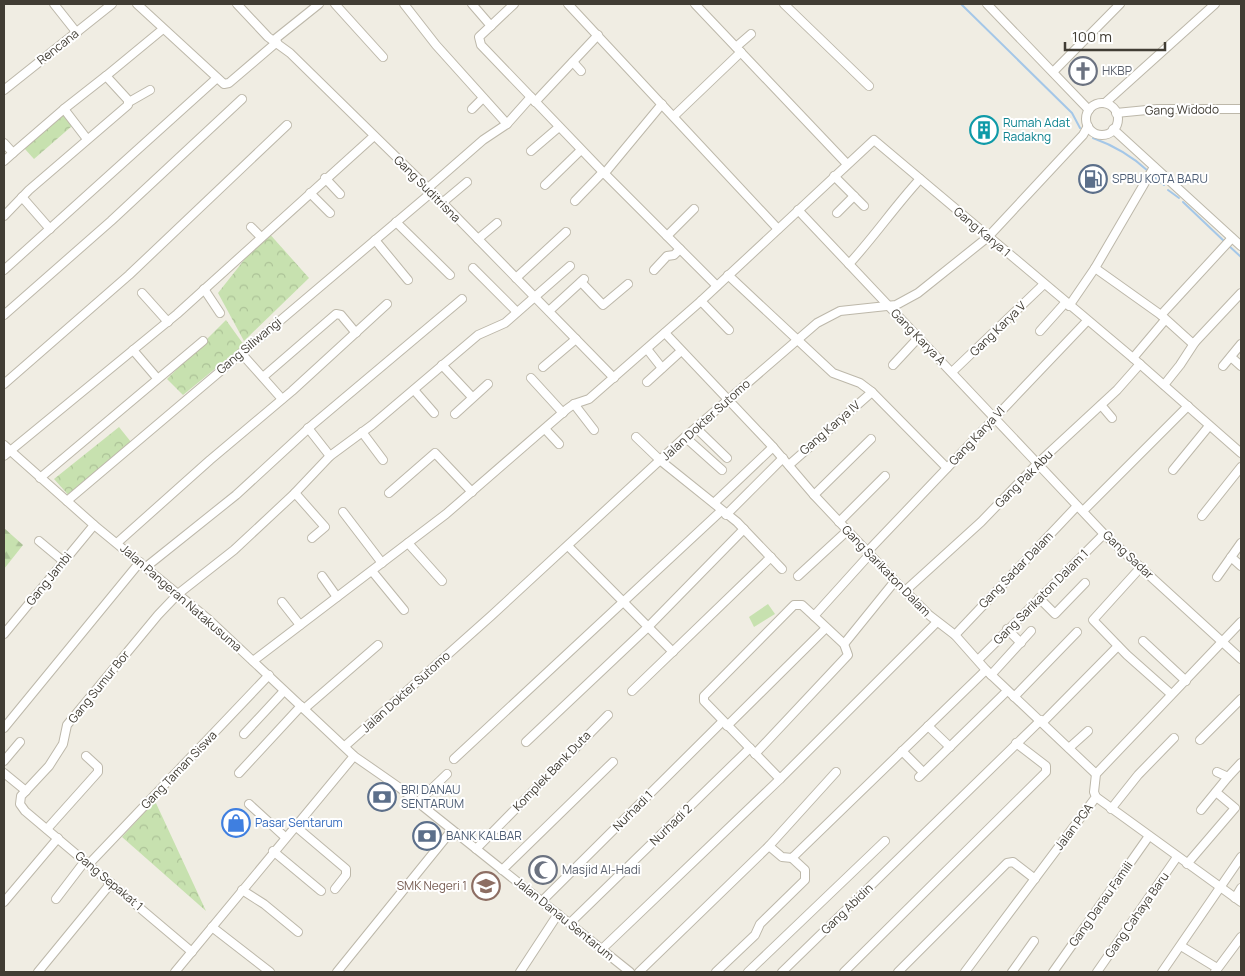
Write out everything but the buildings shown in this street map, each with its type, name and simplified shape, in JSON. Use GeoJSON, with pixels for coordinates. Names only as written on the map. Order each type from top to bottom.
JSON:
{"type":"FeatureCollection","features":[{"type":"Feature","properties":{"kind":"street"},"geometry":{"type":"LineString","coordinates":[[54,4],[77,33]]}},
{"type":"Feature","properties":{"kind":"street","name":"Rencana"},"geometry":{"type":"LineString","coordinates":[[4,90],[112,4]]}},
{"type":"Feature","properties":{"kind":"street"},"geometry":{"type":"LineString","coordinates":[[137,4],[223,84],[228,84],[318,4]]}},
{"type":"Feature","properties":{"kind":"street","name":"Gang Suditrisna"},"geometry":{"type":"LineString","coordinates":[[237,4],[268,38],[276,41],[430,190],[614,378]]}},
{"type":"Feature","properties":{"kind":"street"},"geometry":{"type":"LineString","coordinates":[[335,4],[383,57]]}},
{"type":"Feature","properties":{"kind":"street"},"geometry":{"type":"LineString","coordinates":[[404,4],[436,45],[507,124]]}},
{"type":"Feature","properties":{"kind":"street"},"geometry":{"type":"LineString","coordinates":[[472,4],[491,26]]}},
{"type":"Feature","properties":{"kind":"street"},"geometry":{"type":"LineString","coordinates":[[514,4],[479,37],[480,42],[603,173],[717,286]]}},
{"type":"Feature","properties":{"kind":"street"},"geometry":{"type":"LineString","coordinates":[[568,4],[778,229]]}},
{"type":"Feature","properties":{"kind":"street"},"geometry":{"type":"LineString","coordinates":[[695,4],[847,164]]}},
{"type":"Feature","properties":{"kind":"street"},"geometry":{"type":"LineString","coordinates":[[784,4],[868,86]]}},
{"type":"Feature","properties":{"kind":"street"},"geometry":{"type":"LineString","coordinates":[[987,4],[1088,107]]}},
{"type":"Feature","properties":{"kind":"street"},"geometry":{"type":"LineString","coordinates":[[1088,107],[1109,102],[1215,4]]}},
{"type":"Feature","properties":{"kind":"street"},"geometry":{"type":"LineString","coordinates":[[1053,72],[1116,5]]}},
{"type":"Feature","properties":{"kind":"street"},"geometry":{"type":"LineString","coordinates":[[4,161],[64,109],[163,29]]}},
{"type":"Feature","properties":{"kind":"street"},"geometry":{"type":"LineString","coordinates":[[674,116],[739,49],[751,34]]}},
{"type":"Feature","properties":{"kind":"street","name":"Gang Siliwangi"},"geometry":{"type":"LineString","coordinates":[[67,501],[396,222],[482,140],[507,124],[533,100],[598,35]]}},
{"type":"Feature","properties":{"kind":"street"},"geometry":{"type":"LineString","coordinates":[[572,62],[580,71]]}},
{"type":"Feature","properties":{"kind":"street"},"geometry":{"type":"LineString","coordinates":[[106,76],[129,102]]}},
{"type":"Feature","properties":{"kind":"street"},"geometry":{"type":"LineString","coordinates":[[4,270],[217,78]]}},
{"type":"Feature","properties":{"kind":"street"},"geometry":{"type":"LineString","coordinates":[[4,216],[22,197],[129,102],[150,90]]}},
{"type":"Feature","properties":{"kind":"street"},"geometry":{"type":"LineString","coordinates":[[472,109],[483,98]]}},
{"type":"Feature","properties":{"kind":"street"},"geometry":{"type":"LineString","coordinates":[[4,315],[118,215],[242,99]]}},
{"type":"Feature","properties":{"kind":"street"},"geometry":{"type":"LineString","coordinates":[[1109,102],[1119,113],[1113,132]]}},
{"type":"Feature","properties":{"kind":"street"},"geometry":{"type":"LineString","coordinates":[[576,201],[603,173],[662,104]]}},
{"type":"Feature","properties":{"kind":"street"},"geometry":{"type":"LineString","coordinates":[[1088,107],[1086,115],[1088,130],[1101,134],[1113,132]]}},
{"type":"Feature","properties":{"kind":"street"},"geometry":{"type":"LineString","coordinates":[[64,109],[87,139]]}},
{"type":"Feature","properties":{"kind":"street","name":"Gang Widodo"},"geometry":{"type":"LineString","coordinates":[[1119,113],[1241,109]]}},
{"type":"Feature","properties":{"kind":"street"},"geometry":{"type":"LineString","coordinates":[[4,384],[129,275],[287,125]]}},
{"type":"Feature","properties":{"kind":"street"},"geometry":{"type":"LineString","coordinates":[[531,151],[559,127]]}},
{"type":"Feature","properties":{"kind":"street","name":"Jalan Dokter Sutomo"},"geometry":{"type":"LineString","coordinates":[[345,746],[568,546],[685,437],[817,323],[833,313],[848,309],[888,306],[904,302],[914,296],[988,237],[1088,130]]}},
{"type":"Feature","properties":{"kind":"street"},"geometry":{"type":"LineString","coordinates":[[1113,132],[1241,246]]}},
{"type":"Feature","properties":{"kind":"street"},"geometry":{"type":"LineString","coordinates":[[5,450],[168,322],[325,178],[374,136]]}},
{"type":"Feature","properties":{"kind":"street","name":"Gang Karya 1"},"geometry":{"type":"LineString","coordinates":[[253,661],[472,492],[574,404],[587,400],[614,378],[701,301],[875,140],[1043,285],[1133,358],[1241,453]]}},
{"type":"Feature","properties":{"kind":"street"},"geometry":{"type":"LineString","coordinates":[[4,143],[13,153]]}},
{"type":"Feature","properties":{"kind":"street"},"geometry":{"type":"LineString","coordinates":[[545,185],[581,150]]}},
{"type":"Feature","properties":{"kind":"street"},"geometry":{"type":"LineString","coordinates":[[1040,331],[1067,304],[1095,268],[1154,168]]}},
{"type":"Feature","properties":{"kind":"street"},"geometry":{"type":"LineString","coordinates":[[834,176],[864,206]]}},
{"type":"Feature","properties":{"kind":"street"},"geometry":{"type":"LineString","coordinates":[[325,178],[340,194]]}},
{"type":"Feature","properties":{"kind":"street"},"geometry":{"type":"LineString","coordinates":[[849,264],[920,179]]}},
{"type":"Feature","properties":{"kind":"street"},"geometry":{"type":"LineString","coordinates":[[442,204],[467,182]]}},
{"type":"Feature","properties":{"kind":"street"},"geometry":{"type":"LineString","coordinates":[[310,192],[330,213]]}},
{"type":"Feature","properties":{"kind":"street"},"geometry":{"type":"LineString","coordinates":[[837,213],[854,196]]}},
{"type":"Feature","properties":{"kind":"street"},"geometry":{"type":"LineString","coordinates":[[22,197],[50,229]]}},
{"type":"Feature","properties":{"kind":"street"},"geometry":{"type":"LineString","coordinates":[[666,236],[694,209]]}},
{"type":"Feature","properties":{"kind":"street","name":"Gang Karya A"},"geometry":{"type":"LineString","coordinates":[[798,210],[1037,464]]}},
{"type":"Feature","properties":{"kind":"street"},"geometry":{"type":"LineString","coordinates":[[396,222],[450,275]]}},
{"type":"Feature","properties":{"kind":"street"},"geometry":{"type":"LineString","coordinates":[[478,240],[497,223]]}},
{"type":"Feature","properties":{"kind":"street"},"geometry":{"type":"LineString","coordinates":[[251,227],[261,237]]}},
{"type":"Feature","properties":{"kind":"street"},"geometry":{"type":"LineString","coordinates":[[516,278],[566,232]]}},
{"type":"Feature","properties":{"kind":"street"},"geometry":{"type":"LineString","coordinates":[[1133,358],[1163,317],[1232,238]]}},
{"type":"Feature","properties":{"kind":"street"},"geometry":{"type":"LineString","coordinates":[[375,240],[408,280]]}},
{"type":"Feature","properties":{"kind":"street"},"geometry":{"type":"LineString","coordinates":[[654,270],[667,256],[674,255],[680,249]]}},
{"type":"Feature","properties":{"kind":"street","name":"Gang Sumur Bor"},"geometry":{"type":"LineString","coordinates":[[26,791],[49,766],[63,744],[67,725],[158,614],[178,594],[234,550],[295,493],[330,456],[414,390],[483,331],[500,325],[517,312],[570,266]]}},
{"type":"Feature","properties":{"kind":"street"},"geometry":{"type":"LineString","coordinates":[[473,268],[517,312]]}},
{"type":"Feature","properties":{"kind":"street"},"geometry":{"type":"LineString","coordinates":[[1095,268],[1163,317],[1190,342],[1195,342]]}},
{"type":"Feature","properties":{"kind":"street"},"geometry":{"type":"LineString","coordinates":[[728,275],[833,373],[860,383],[872,392],[947,468]]}},
{"type":"Feature","properties":{"kind":"street"},"geometry":{"type":"LineString","coordinates":[[549,310],[583,280],[603,305],[628,284]]}},
{"type":"Feature","properties":{"kind":"street","name":"Gang Karya V"},"geometry":{"type":"LineString","coordinates":[[952,372],[1043,285]]}},
{"type":"Feature","properties":{"kind":"street"},"geometry":{"type":"LineString","coordinates":[[204,290],[220,313]]}},
{"type":"Feature","properties":{"kind":"street"},"geometry":{"type":"LineString","coordinates":[[142,293],[168,322]]}},
{"type":"Feature","properties":{"kind":"street"},"geometry":{"type":"LineString","coordinates":[[1164,385],[1195,342],[1241,293]]}},
{"type":"Feature","properties":{"kind":"street"},"geometry":{"type":"LineString","coordinates":[[4,728],[143,565],[236,494],[308,428],[462,298]]}},
{"type":"Feature","properties":{"kind":"street"},"geometry":{"type":"LineString","coordinates":[[701,301],[729,330]]}},
{"type":"Feature","properties":{"kind":"street"},"geometry":{"type":"LineString","coordinates":[[117,543],[282,399],[387,304]]}},
{"type":"Feature","properties":{"kind":"street"},"geometry":{"type":"LineString","coordinates":[[263,377],[336,314],[341,315],[356,333]]}},
{"type":"Feature","properties":{"kind":"street","name":"Gang Karya VI"},"geometry":{"type":"LineString","coordinates":[[814,616],[993,418],[1087,321]]}},
{"type":"Feature","properties":{"kind":"street","name":"Gang Sarikaton Dalam"},"geometry":{"type":"LineString","coordinates":[[665,333],[773,447],[814,495],[895,582],[937,622],[954,635],[1007,691],[1042,721],[1096,774]]}},
{"type":"Feature","properties":{"kind":"street"},"geometry":{"type":"LineString","coordinates":[[893,365],[919,337]]}},
{"type":"Feature","properties":{"kind":"street"},"geometry":{"type":"LineString","coordinates":[[543,367],[576,339]]}},
{"type":"Feature","properties":{"kind":"street"},"geometry":{"type":"LineString","coordinates":[[40,478],[203,341]]}},
{"type":"Feature","properties":{"kind":"street"},"geometry":{"type":"LineString","coordinates":[[1223,366],[1241,344]]}},
{"type":"Feature","properties":{"kind":"street"},"geometry":{"type":"LineString","coordinates":[[647,349],[662,368]]}},
{"type":"Feature","properties":{"kind":"street"},"geometry":{"type":"LineString","coordinates":[[133,350],[157,378]]}},
{"type":"Feature","properties":{"kind":"street"},"geometry":{"type":"LineString","coordinates":[[647,382],[682,351]]}},
{"type":"Feature","properties":{"kind":"street"},"geometry":{"type":"LineString","coordinates":[[241,353],[282,399]]}},
{"type":"Feature","properties":{"kind":"street"},"geometry":{"type":"LineString","coordinates":[[1231,357],[1241,366]]}},
{"type":"Feature","properties":{"kind":"street","name":"Gang Pak Abu"},"geometry":{"type":"LineString","coordinates":[[905,591],[981,522],[1037,464],[1101,405],[1140,364]]}},
{"type":"Feature","properties":{"kind":"street"},"geometry":{"type":"LineString","coordinates":[[442,365],[472,398]]}},
{"type":"Feature","properties":{"kind":"street"},"geometry":{"type":"LineString","coordinates":[[531,378],[563,413]]}},
{"type":"Feature","properties":{"kind":"street"},"geometry":{"type":"LineString","coordinates":[[455,414],[488,384]]}},
{"type":"Feature","properties":{"kind":"street"},"geometry":{"type":"LineString","coordinates":[[414,390],[434,413]]}},
{"type":"Feature","properties":{"kind":"street","name":"Gang Karya IV"},"geometry":{"type":"LineString","coordinates":[[789,465],[872,392]]}},
{"type":"Feature","properties":{"kind":"street"},"geometry":{"type":"LineString","coordinates":[[574,404],[594,430]]}},
{"type":"Feature","properties":{"kind":"street"},"geometry":{"type":"LineString","coordinates":[[1101,405],[1112,418]]}},
{"type":"Feature","properties":{"kind":"street","name":"Gang Sadar Dalam"},"geometry":{"type":"LineString","coordinates":[[954,635],[1080,509],[1188,406]]}},
{"type":"Feature","properties":{"kind":"street"},"geometry":{"type":"LineString","coordinates":[[1173,470],[1209,426]]}},
{"type":"Feature","properties":{"kind":"street"},"geometry":{"type":"LineString","coordinates":[[308,428],[330,456]]}},
{"type":"Feature","properties":{"kind":"street"},"geometry":{"type":"LineString","coordinates":[[696,428],[727,458]]}},
{"type":"Feature","properties":{"kind":"street"},"geometry":{"type":"LineString","coordinates":[[545,429],[559,444]]}},
{"type":"Feature","properties":{"kind":"street"},"geometry":{"type":"LineString","coordinates":[[362,432],[383,460]]}},
{"type":"Feature","properties":{"kind":"street"},"geometry":{"type":"LineString","coordinates":[[636,437],[661,461],[744,529],[782,569]]}},
{"type":"Feature","properties":{"kind":"street"},"geometry":{"type":"LineString","coordinates":[[685,437],[722,470]]}},
{"type":"Feature","properties":{"kind":"street"},"geometry":{"type":"LineString","coordinates":[[814,495],[871,439]]}},
{"type":"Feature","properties":{"kind":"street"},"geometry":{"type":"LineString","coordinates":[[714,504],[773,447]]}},
{"type":"Feature","properties":{"kind":"street","name":"Jalan Pangeran Natakusuma"},"geometry":{"type":"LineString","coordinates":[[5,450],[178,594],[269,675],[354,756]]}},
{"type":"Feature","properties":{"kind":"street"},"geometry":{"type":"LineString","coordinates":[[389,493],[435,453],[472,492]]}},
{"type":"Feature","properties":{"kind":"street"},"geometry":{"type":"LineString","coordinates":[[454,759],[624,600],[724,513],[783,458]]}},
{"type":"Feature","properties":{"kind":"street","name":"Gang Sadar"},"geometry":{"type":"LineString","coordinates":[[1037,464],[1104,534],[1223,640],[1241,659]]}},
{"type":"Feature","properties":{"kind":"street"},"geometry":{"type":"LineString","coordinates":[[1202,516],[1241,467]]}},
{"type":"Feature","properties":{"kind":"street"},"geometry":{"type":"LineString","coordinates":[[839,522],[885,476]]}},
{"type":"Feature","properties":{"kind":"street"},"geometry":{"type":"LineString","coordinates":[[295,493],[325,527],[312,538]]}},
{"type":"Feature","properties":{"kind":"street"},"geometry":{"type":"LineString","coordinates":[[343,512],[382,563]]}},
{"type":"Feature","properties":{"kind":"street","name":"Gang Jambi"},"geometry":{"type":"LineString","coordinates":[[4,634],[94,525]]}},
{"type":"Feature","properties":{"kind":"street"},"geometry":{"type":"LineString","coordinates":[[526,742],[649,626],[744,529]]}},
{"type":"Feature","properties":{"kind":"street"},"geometry":{"type":"LineString","coordinates":[[798,576],[847,531]]}},
{"type":"Feature","properties":{"kind":"street","name":"Gang Sarikaton Dalam 1"},"geometry":{"type":"LineString","coordinates":[[978,660],[1104,534]]}},
{"type":"Feature","properties":{"kind":"street"},"geometry":{"type":"LineString","coordinates":[[39,541],[64,561]]}},
{"type":"Feature","properties":{"kind":"street"},"geometry":{"type":"LineString","coordinates":[[408,543],[442,581]]}},
{"type":"Feature","properties":{"kind":"street"},"geometry":{"type":"LineString","coordinates":[[1217,578],[1241,543]]}},
{"type":"Feature","properties":{"kind":"street"},"geometry":{"type":"LineString","coordinates":[[568,546],[624,600],[673,652]]}},
{"type":"Feature","properties":{"kind":"street"},"geometry":{"type":"LineString","coordinates":[[632,691],[771,557]]}},
{"type":"Feature","properties":{"kind":"street"},"geometry":{"type":"LineString","coordinates":[[1231,557],[1241,566]]}},
{"type":"Feature","properties":{"kind":"street"},"geometry":{"type":"LineString","coordinates":[[1141,568],[1092,620],[1171,694]]}},
{"type":"Feature","properties":{"kind":"street"},"geometry":{"type":"LineString","coordinates":[[372,571],[404,610]]}},
{"type":"Feature","properties":{"kind":"street"},"geometry":{"type":"LineString","coordinates":[[322,576],[337,597]]}},
{"type":"Feature","properties":{"kind":"street"},"geometry":{"type":"LineString","coordinates":[[780,779],[704,700],[704,695],[794,605],[802,605],[844,644],[895,582]]}},
{"type":"Feature","properties":{"kind":"street"},"geometry":{"type":"LineString","coordinates":[[1039,598],[1055,614],[1085,583]]}},
{"type":"Feature","properties":{"kind":"street"},"geometry":{"type":"LineString","coordinates":[[282,602],[300,625]]}},
{"type":"Feature","properties":{"kind":"street"},"geometry":{"type":"LineString","coordinates":[[602,949],[780,779],[937,622]]}},
{"type":"Feature","properties":{"kind":"street"},"geometry":{"type":"LineString","coordinates":[[1096,774],[1241,622]]}},
{"type":"Feature","properties":{"kind":"street","name":"Nurhadi 1"},"geometry":{"type":"LineString","coordinates":[[543,900],[826,628]]}},
{"type":"Feature","properties":{"kind":"street"},"geometry":{"type":"LineString","coordinates":[[1007,629],[1020,643]]}},
{"type":"Feature","properties":{"kind":"street"},"geometry":{"type":"LineString","coordinates":[[792,858],[928,726],[989,672],[1031,631]]}},
{"type":"Feature","properties":{"kind":"street"},"geometry":{"type":"LineString","coordinates":[[1014,696],[1077,632]]}},
{"type":"Feature","properties":{"kind":"street"},"geometry":{"type":"LineString","coordinates":[[1143,641],[1186,681]]}},
{"type":"Feature","properties":{"kind":"street","name":"Nurhadi 2"},"geometry":{"type":"LineString","coordinates":[[570,923],[752,751],[846,657],[848,652],[844,644]]}},
{"type":"Feature","properties":{"kind":"street"},"geometry":{"type":"LineString","coordinates":[[239,773],[303,708],[378,645]]}},
{"type":"Feature","properties":{"kind":"street","name":"Gang Abidin"},"geometry":{"type":"LineString","coordinates":[[782,972],[1118,646]]}},
{"type":"Feature","properties":{"kind":"street","name":"Gang Taman Siswa"},"geometry":{"type":"LineString","coordinates":[[56,899],[87,862],[269,675]]}},
{"type":"Feature","properties":{"kind":"street"},"geometry":{"type":"LineString","coordinates":[[244,734],[284,691]]}},
{"type":"Feature","properties":{"kind":"street"},"geometry":{"type":"LineString","coordinates":[[902,751],[921,774],[1007,691]]}},
{"type":"Feature","properties":{"kind":"street"},"geometry":{"type":"LineString","coordinates":[[1200,740],[1241,699]]}},
{"type":"Feature","properties":{"kind":"street","name":"Komplek Bank Duta"},"geometry":{"type":"LineString","coordinates":[[476,849],[608,715]]}},
{"type":"Feature","properties":{"kind":"street"},"geometry":{"type":"LineString","coordinates":[[928,726],[950,747]]}},
{"type":"Feature","properties":{"kind":"street"},"geometry":{"type":"LineString","coordinates":[[1069,748],[1088,730]]}},
{"type":"Feature","properties":{"kind":"street"},"geometry":{"type":"LineString","coordinates":[[1111,809],[1138,775],[1174,738]]}},
{"type":"Feature","properties":{"kind":"street"},"geometry":{"type":"LineString","coordinates":[[4,761],[20,742]]}},
{"type":"Feature","properties":{"kind":"street"},"geometry":{"type":"LineString","coordinates":[[844,972],[1046,772],[1046,766],[1016,743]]}},
{"type":"Feature","properties":{"kind":"street"},"geometry":{"type":"LineString","coordinates":[[47,829],[98,772],[98,767],[86,756]]}},
{"type":"Feature","properties":{"kind":"street"},"geometry":{"type":"LineString","coordinates":[[175,972],[294,826],[354,756]]}},
{"type":"Feature","properties":{"kind":"street","name":"Jalan Danau Sentarum"},"geometry":{"type":"LineString","coordinates":[[354,756],[543,900],[602,949],[621,969],[630,972]]}},
{"type":"Feature","properties":{"kind":"street"},"geometry":{"type":"LineString","coordinates":[[502,870],[613,762]]}},
{"type":"Feature","properties":{"kind":"street"},"geometry":{"type":"LineString","coordinates":[[1201,810],[1241,763]]}},
{"type":"Feature","properties":{"kind":"street"},"geometry":{"type":"LineString","coordinates":[[638,972],[769,846],[836,772]]}},
{"type":"Feature","properties":{"kind":"street"},"geometry":{"type":"LineString","coordinates":[[1217,772],[1228,777]]}},
{"type":"Feature","properties":{"kind":"street"},"geometry":{"type":"LineString","coordinates":[[4,773],[26,791]]}},
{"type":"Feature","properties":{"kind":"street"},"geometry":{"type":"LineString","coordinates":[[418,803],[447,774]]}},
{"type":"Feature","properties":{"kind":"street","name":"Jalan PGA"},"geometry":{"type":"LineString","coordinates":[[965,972],[1096,798],[1094,792],[1096,774]]}},
{"type":"Feature","properties":{"kind":"street","name":"Gang Sepakat 1"},"geometry":{"type":"LineString","coordinates":[[26,791],[20,799],[24,811],[192,952]]}},
{"type":"Feature","properties":{"kind":"street"},"geometry":{"type":"LineString","coordinates":[[1187,864],[1234,808],[1216,792]]}},
{"type":"Feature","properties":{"kind":"street"},"geometry":{"type":"LineString","coordinates":[[1096,798],[1220,889],[1238,900],[1241,888]]}},
{"type":"Feature","properties":{"kind":"street"},"geometry":{"type":"LineString","coordinates":[[249,804],[285,837]]}},
{"type":"Feature","properties":{"kind":"street"},"geometry":{"type":"LineString","coordinates":[[294,826],[346,869],[346,875],[335,888]]}},
{"type":"Feature","properties":{"kind":"street"},"geometry":{"type":"LineString","coordinates":[[337,972],[452,830]]}},
{"type":"Feature","properties":{"kind":"street","name":"Gang Danau Famili"},"geometry":{"type":"LineString","coordinates":[[1053,972],[1149,836]]}},
{"type":"Feature","properties":{"kind":"street"},"geometry":{"type":"LineString","coordinates":[[4,902],[58,838]]}},
{"type":"Feature","properties":{"kind":"street"},"geometry":{"type":"LineString","coordinates":[[748,972],[885,841]]}},
{"type":"Feature","properties":{"kind":"street"},"geometry":{"type":"LineString","coordinates":[[716,972],[755,935],[760,924],[805,880],[805,870],[792,858],[782,857],[769,846]]}},
{"type":"Feature","properties":{"kind":"street"},"geometry":{"type":"LineString","coordinates":[[274,851],[321,891]]}},
{"type":"Feature","properties":{"kind":"street","name":"Gang Cahaya Baru"},"geometry":{"type":"LineString","coordinates":[[1097,972],[1177,857]]}},
{"type":"Feature","properties":{"kind":"street"},"geometry":{"type":"LineString","coordinates":[[1162,972],[1241,857]]}},
{"type":"Feature","properties":{"kind":"street"},"geometry":{"type":"LineString","coordinates":[[898,972],[1007,862],[1013,862],[1035,879]]}},
{"type":"Feature","properties":{"kind":"street"},"geometry":{"type":"LineString","coordinates":[[38,972],[111,883]]}},
{"type":"Feature","properties":{"kind":"street"},"geometry":{"type":"LineString","coordinates":[[242,890],[264,904],[298,932]]}},
{"type":"Feature","properties":{"kind":"street"},"geometry":{"type":"LineString","coordinates":[[520,972],[558,914]]}},
{"type":"Feature","properties":{"kind":"street"},"geometry":{"type":"LineString","coordinates":[[212,927],[270,972]]}},
{"type":"Feature","properties":{"kind":"street"},"geometry":{"type":"LineString","coordinates":[[1180,946],[1216,970],[1240,940]]}},
{"type":"Feature","properties":{"kind":"street"},"geometry":{"type":"LineString","coordinates":[[1012,972],[1034,941]]}},
{"type":"Feature","properties":{"kind":"green space"},"geometry":{"type":"Polygon","coordinates":[[[63,115],[72,126],[34,159],[24,148],[63,115]]]}},
{"type":"Feature","properties":{"kind":"green space"},"geometry":{"type":"Polygon","coordinates":[[[267,231],[309,278],[244,341],[218,293],[267,231]]]}},
{"type":"Feature","properties":{"kind":"green space"},"geometry":{"type":"Polygon","coordinates":[[[226,320],[244,345],[183,395],[167,379],[226,320]]]}},
{"type":"Feature","properties":{"kind":"green space"},"geometry":{"type":"Polygon","coordinates":[[[119,427],[131,442],[71,498],[54,479],[119,427]]]}},
{"type":"Feature","properties":{"kind":"green space"},"geometry":{"type":"Polygon","coordinates":[[[4,528],[23,545],[4,569],[4,528]]]}},
{"type":"Feature","properties":{"kind":"green space"},"geometry":{"type":"Polygon","coordinates":[[[768,604],[775,614],[754,627],[749,617],[768,604]]]}},
{"type":"Feature","properties":{"kind":"green space"},"geometry":{"type":"Polygon","coordinates":[[[155,801],[206,911],[122,837],[155,801]]]}},
{"type":"Feature","properties":{"kind":"waterway"},"geometry":{"type":"LineString","coordinates":[[961,4],[1072,113],[1080,128]]}},
{"type":"Feature","properties":{"kind":"waterway"},"geometry":{"type":"LineString","coordinates":[[1093,138],[1123,152],[1148,171]]}},
{"type":"Feature","properties":{"kind":"waterway"},"geometry":{"type":"LineString","coordinates":[[1152,175],[1164,185]]}},
{"type":"Feature","properties":{"kind":"waterway"},"geometry":{"type":"LineString","coordinates":[[1168,190],[1179,198]]}},
{"type":"Feature","properties":{"kind":"waterway"},"geometry":{"type":"LineString","coordinates":[[1183,202],[1225,242]]}},
{"type":"Feature","properties":{"kind":"waterway"},"geometry":{"type":"LineString","coordinates":[[1228,245],[1241,257]]}},
{"type":"Feature","properties":{"kind":"place","name":"HKBP"},"geometry":{"type":"Point","coordinates":[1083,71]}},
{"type":"Feature","properties":{"kind":"place","name":"Rumah Adat Radakng"},"geometry":{"type":"Point","coordinates":[984,130]}},
{"type":"Feature","properties":{"kind":"place","name":"SPBU KOTA BARU"},"geometry":{"type":"Point","coordinates":[1093,179]}},
{"type":"Feature","properties":{"kind":"place","name":"BRI DANAU SENTARUM"},"geometry":{"type":"Point","coordinates":[382,797]}},
{"type":"Feature","properties":{"kind":"place","name":"Pasar Sentarum"},"geometry":{"type":"Point","coordinates":[236,823]}},
{"type":"Feature","properties":{"kind":"place","name":"BANK KALBAR"},"geometry":{"type":"Point","coordinates":[427,836]}},
{"type":"Feature","properties":{"kind":"place","name":"Masjid Al-Hadi"},"geometry":{"type":"Point","coordinates":[543,870]}},
{"type":"Feature","properties":{"kind":"place","name":"SMK Negeri 1"},"geometry":{"type":"Point","coordinates":[486,886]}}]}
